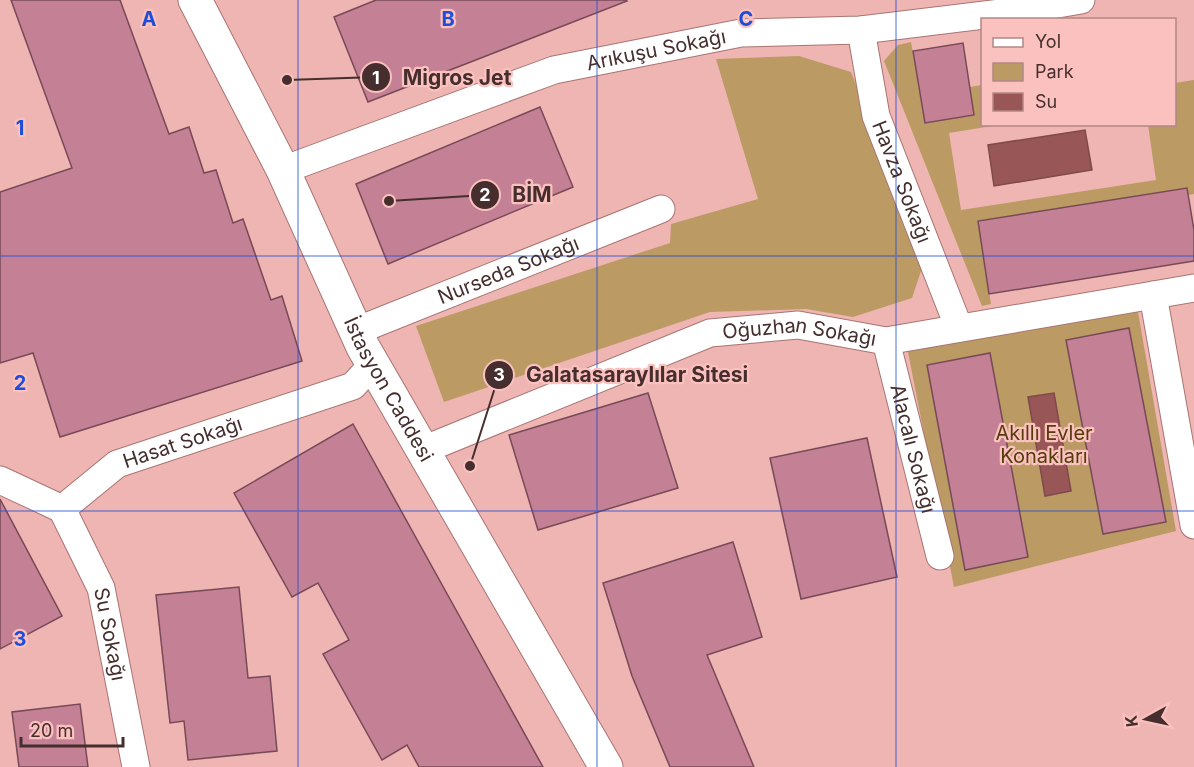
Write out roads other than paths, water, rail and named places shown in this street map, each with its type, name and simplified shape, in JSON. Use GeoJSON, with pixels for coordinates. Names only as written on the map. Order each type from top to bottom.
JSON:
{"type":"FeatureCollection","features":[{"type":"Feature","properties":{"kind":"street","name":"Arıkuşu Sokağı"},"geometry":{"type":"LineString","coordinates":[[284,170],[555,70],[741,33],[861,30],[1017,11],[1081,0]]}},
{"type":"Feature","properties":{"kind":"street","name":"İstasyon Caddesi"},"geometry":{"type":"LineString","coordinates":[[206,3],[372,364],[606,767]]}},
{"type":"Feature","properties":{"kind":"street","name":"Havza Sokağı"},"geometry":{"type":"LineString","coordinates":[[861,30],[876,116],[959,328]]}},
{"type":"Feature","properties":{"kind":"street","name":"Nurseda Sokağı"},"geometry":{"type":"LineString","coordinates":[[356,331],[661,209]]}},
{"type":"Feature","properties":{"kind":"street","name":"Oğuzhan Sokağı"},"geometry":{"type":"LineString","coordinates":[[423,450],[710,333],[798,325],[886,341],[1194,288]]}},
{"type":"Feature","properties":{"kind":"street"},"geometry":{"type":"LineString","coordinates":[[1153,295],[1194,525]]}},
{"type":"Feature","properties":{"kind":"street","name":"Alacalı Sokağı"},"geometry":{"type":"LineString","coordinates":[[886,341],[940,556]]}},
{"type":"Feature","properties":{"kind":"street","name":"Hasat Sokağı"},"geometry":{"type":"LineString","coordinates":[[62,510],[117,464],[352,386],[372,364]]}},
{"type":"Feature","properties":{"kind":"street"},"geometry":{"type":"LineString","coordinates":[[0,480],[62,510]]}},
{"type":"Feature","properties":{"kind":"street","name":"Su Sokağı"},"geometry":{"type":"LineString","coordinates":[[62,510],[101,588],[136,767]]}},
{"type":"Feature","properties":{"kind":"water"},"geometry":{"type":"Polygon","coordinates":[[[1085,130],[1092,170],[994,186],[988,145],[1085,130]]]}},
{"type":"Feature","properties":{"kind":"water"},"geometry":{"type":"Polygon","coordinates":[[[1054,393],[1071,491],[1045,496],[1028,397],[1054,393]]]}},
{"type":"Feature","properties":{"kind":"place","name":"Migros Jet"},"geometry":{"type":"Point","coordinates":[287,80]}},
{"type":"Feature","properties":{"kind":"place","name":"BİM"},"geometry":{"type":"Point","coordinates":[389,201]}},
{"type":"Feature","properties":{"kind":"place","name":"Galatasaraylılar Sitesi"},"geometry":{"type":"Point","coordinates":[470,466]}},
{"type":"Feature","properties":{"kind":"park label","name":"Akıllı Evler Konakları"},"geometry":{"type":"Point","coordinates":[1044,444]}}]}
